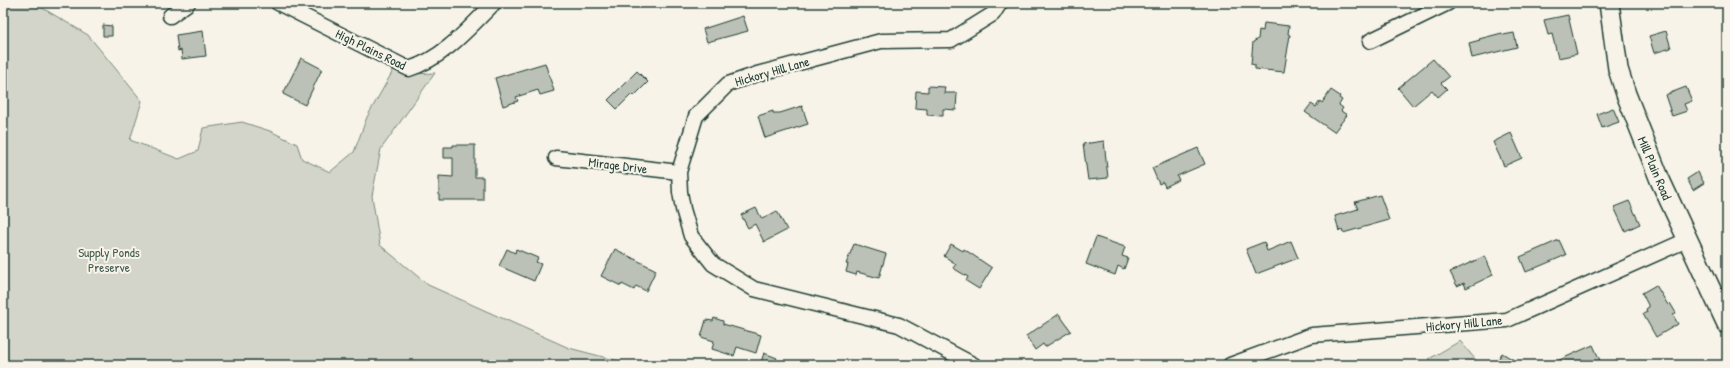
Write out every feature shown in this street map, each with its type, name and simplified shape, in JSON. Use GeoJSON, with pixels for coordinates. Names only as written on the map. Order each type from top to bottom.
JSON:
{"type":"FeatureCollection","features":[{"type":"Feature","properties":{"kind":"street"},"geometry":{"type":"LineString","coordinates":[[170,16],[188,3]]}},
{"type":"Feature","properties":{"kind":"street","name":"High Plains Road"},"geometry":{"type":"LineString","coordinates":[[278,3],[409,69],[419,66],[450,46],[494,3]]}},
{"type":"Feature","properties":{"kind":"street","name":"Hickory Hill Lane"},"geometry":{"type":"LineString","coordinates":[[974,365],[900,325],[754,289],[713,264],[691,236],[683,209],[679,172],[696,116],[728,84],[757,74],[881,42],[951,40],[993,14],[1000,3]]}},
{"type":"Feature","properties":{"kind":"street"},"geometry":{"type":"LineString","coordinates":[[1370,41],[1448,3]]}},
{"type":"Feature","properties":{"kind":"street","name":"Mill Plain Road"},"geometry":{"type":"LineString","coordinates":[[1609,3],[1618,69],[1646,149],[1727,324]]}},
{"type":"Feature","properties":{"kind":"street","name":"Mirage Drive"},"geometry":{"type":"LineString","coordinates":[[556,158],[679,172]]}},
{"type":"Feature","properties":{"kind":"street","name":"Hickory Hill Lane"},"geometry":{"type":"LineString","coordinates":[[1230,365],[1312,335],[1507,320],[1687,240]]}},
{"type":"Feature","properties":{"kind":"green space","name":"Supply Ponds Preserve"},"geometry":{"type":"Polygon","coordinates":[[[3,3],[34,3],[88,35],[142,101],[130,140],[179,159],[198,151],[203,128],[242,122],[270,131],[297,144],[302,159],[330,172],[354,152],[367,117],[394,69],[410,74],[435,73],[381,149],[372,196],[380,245],[428,285],[569,348],[634,365],[3,365],[3,3]]]}},
{"type":"Feature","properties":{"kind":"green space"},"geometry":{"type":"Polygon","coordinates":[[[1460,341],[1480,365],[1436,365],[1429,359],[1460,341]]]}},
{"type":"Feature","properties":{"kind":"building"},"geometry":{"type":"Polygon","coordinates":[[[1568,15],[1577,54],[1558,58],[1552,34],[1548,35],[1544,20],[1568,15]]]}},
{"type":"Feature","properties":{"kind":"building"},"geometry":{"type":"Polygon","coordinates":[[[743,16],[748,31],[707,42],[703,29],[743,16]]]}},
{"type":"Feature","properties":{"kind":"building"},"geometry":{"type":"Polygon","coordinates":[[[1264,23],[1289,26],[1288,34],[1290,35],[1284,72],[1255,69],[1255,65],[1251,64],[1253,42],[1258,39],[1259,30],[1263,31],[1264,23]]]}},
{"type":"Feature","properties":{"kind":"building"},"geometry":{"type":"Polygon","coordinates":[[[103,25],[112,26],[112,36],[103,36],[103,25]]]}},
{"type":"Feature","properties":{"kind":"building"},"geometry":{"type":"Polygon","coordinates":[[[203,31],[206,56],[182,59],[181,50],[178,51],[176,35],[203,31]]]}},
{"type":"Feature","properties":{"kind":"building"},"geometry":{"type":"Polygon","coordinates":[[[1666,31],[1671,48],[1654,53],[1649,36],[1666,31]]]}},
{"type":"Feature","properties":{"kind":"building"},"geometry":{"type":"Polygon","coordinates":[[[1502,33],[1503,35],[1514,33],[1517,47],[1472,58],[1469,43],[1502,33]]]}},
{"type":"Feature","properties":{"kind":"building"},"geometry":{"type":"Polygon","coordinates":[[[301,58],[322,69],[305,105],[283,94],[301,58]]]}},
{"type":"Feature","properties":{"kind":"building"},"geometry":{"type":"Polygon","coordinates":[[[1433,59],[1449,77],[1441,83],[1447,89],[1438,97],[1432,90],[1413,106],[1398,88],[1433,59]]]}},
{"type":"Feature","properties":{"kind":"building"},"geometry":{"type":"Polygon","coordinates":[[[545,63],[554,91],[540,95],[538,90],[516,97],[518,101],[503,106],[495,78],[545,63]]]}},
{"type":"Feature","properties":{"kind":"building"},"geometry":{"type":"Polygon","coordinates":[[[637,71],[648,82],[634,96],[632,94],[617,109],[608,100],[637,71]]]}},
{"type":"Feature","properties":{"kind":"building"},"geometry":{"type":"Polygon","coordinates":[[[928,86],[945,87],[944,93],[957,93],[956,110],[943,109],[943,116],[927,115],[927,109],[915,108],[916,91],[928,92],[928,86]]]}},
{"type":"Feature","properties":{"kind":"building"},"geometry":{"type":"Polygon","coordinates":[[[1686,87],[1692,101],[1684,104],[1687,111],[1672,116],[1665,95],[1686,87]]]}},
{"type":"Feature","properties":{"kind":"building"},"geometry":{"type":"Polygon","coordinates":[[[1331,90],[1340,96],[1339,98],[1342,100],[1339,105],[1343,108],[1341,111],[1347,115],[1334,132],[1305,112],[1311,104],[1316,107],[1320,101],[1322,103],[1331,90]]]}},
{"type":"Feature","properties":{"kind":"building"},"geometry":{"type":"Polygon","coordinates":[[[802,106],[808,124],[765,138],[758,116],[773,111],[773,113],[780,113],[802,106]]]}},
{"type":"Feature","properties":{"kind":"building"},"geometry":{"type":"Polygon","coordinates":[[[1613,108],[1619,122],[1602,128],[1597,114],[1613,108]]]}},
{"type":"Feature","properties":{"kind":"building"},"geometry":{"type":"Polygon","coordinates":[[[1511,133],[1522,158],[1504,166],[1493,142],[1511,133]]]}},
{"type":"Feature","properties":{"kind":"building"},"geometry":{"type":"Polygon","coordinates":[[[1104,141],[1108,178],[1088,180],[1083,144],[1104,141]]]}},
{"type":"Feature","properties":{"kind":"building"},"geometry":{"type":"Polygon","coordinates":[[[453,145],[475,145],[475,177],[483,177],[483,200],[439,200],[439,176],[453,177],[453,158],[444,158],[444,147],[453,147],[453,145]]]}},
{"type":"Feature","properties":{"kind":"building"},"geometry":{"type":"Polygon","coordinates":[[[1198,148],[1205,164],[1177,176],[1179,180],[1165,187],[1163,182],[1159,184],[1152,168],[1198,148]]]}},
{"type":"Feature","properties":{"kind":"building"},"geometry":{"type":"Polygon","coordinates":[[[1698,172],[1704,183],[1693,190],[1687,179],[1698,172]]]}},
{"type":"Feature","properties":{"kind":"building"},"geometry":{"type":"Polygon","coordinates":[[[1380,195],[1389,220],[1343,233],[1342,230],[1339,231],[1335,216],[1358,209],[1355,202],[1380,195]]]}},
{"type":"Feature","properties":{"kind":"building"},"geometry":{"type":"Polygon","coordinates":[[[1629,201],[1640,224],[1625,231],[1614,207],[1629,201]]]}},
{"type":"Feature","properties":{"kind":"building"},"geometry":{"type":"Polygon","coordinates":[[[756,208],[762,219],[777,211],[787,230],[764,242],[755,224],[748,228],[741,215],[756,208]]]}},
{"type":"Feature","properties":{"kind":"building"},"geometry":{"type":"Polygon","coordinates":[[[1096,237],[1125,247],[1122,256],[1128,258],[1124,269],[1118,266],[1115,275],[1086,264],[1096,237]]]}},
{"type":"Feature","properties":{"kind":"building"},"geometry":{"type":"Polygon","coordinates":[[[1559,240],[1566,255],[1526,272],[1520,257],[1559,240]]]}},
{"type":"Feature","properties":{"kind":"building"},"geometry":{"type":"Polygon","coordinates":[[[1291,241],[1298,258],[1256,274],[1246,249],[1264,242],[1267,251],[1291,241]]]}},
{"type":"Feature","properties":{"kind":"building"},"geometry":{"type":"Polygon","coordinates":[[[854,244],[886,254],[879,278],[857,272],[856,275],[846,272],[848,264],[846,264],[854,244]]]}},
{"type":"Feature","properties":{"kind":"building"},"geometry":{"type":"Polygon","coordinates":[[[951,244],[963,251],[964,249],[992,268],[979,289],[966,281],[968,277],[953,268],[956,264],[944,256],[951,244]]]}},
{"type":"Feature","properties":{"kind":"building"},"geometry":{"type":"Polygon","coordinates":[[[507,249],[515,253],[516,249],[538,258],[536,262],[541,264],[534,281],[499,266],[507,249]]]}},
{"type":"Feature","properties":{"kind":"building"},"geometry":{"type":"Polygon","coordinates":[[[615,249],[656,270],[646,291],[636,286],[634,290],[622,284],[621,286],[601,276],[615,249]]]}},
{"type":"Feature","properties":{"kind":"building"},"geometry":{"type":"Polygon","coordinates":[[[1485,256],[1493,275],[1466,288],[1464,283],[1457,286],[1450,272],[1485,256]]]}},
{"type":"Feature","properties":{"kind":"building"},"geometry":{"type":"Polygon","coordinates":[[[1656,285],[1668,305],[1670,303],[1676,313],[1673,315],[1678,324],[1656,337],[1643,314],[1647,312],[1646,309],[1649,307],[1642,293],[1656,285]]]}},
{"type":"Feature","properties":{"kind":"building"},"geometry":{"type":"Polygon","coordinates":[[[1059,314],[1071,331],[1045,347],[1043,344],[1035,350],[1026,336],[1059,314]]]}},
{"type":"Feature","properties":{"kind":"building"},"geometry":{"type":"Polygon","coordinates":[[[714,318],[723,321],[723,324],[761,335],[756,353],[737,347],[734,356],[712,349],[714,341],[701,337],[706,320],[713,321],[714,318]]]}},
{"type":"Feature","properties":{"kind":"building"},"geometry":{"type":"Polygon","coordinates":[[[1593,345],[1602,365],[1548,365],[1593,345]]]}},
{"type":"Feature","properties":{"kind":"building"},"geometry":{"type":"Polygon","coordinates":[[[764,353],[777,358],[774,365],[760,365],[764,353]]]}},
{"type":"Feature","properties":{"kind":"building"},"geometry":{"type":"Polygon","coordinates":[[[1502,353],[1522,365],[1495,365],[1502,353]]]}}]}
